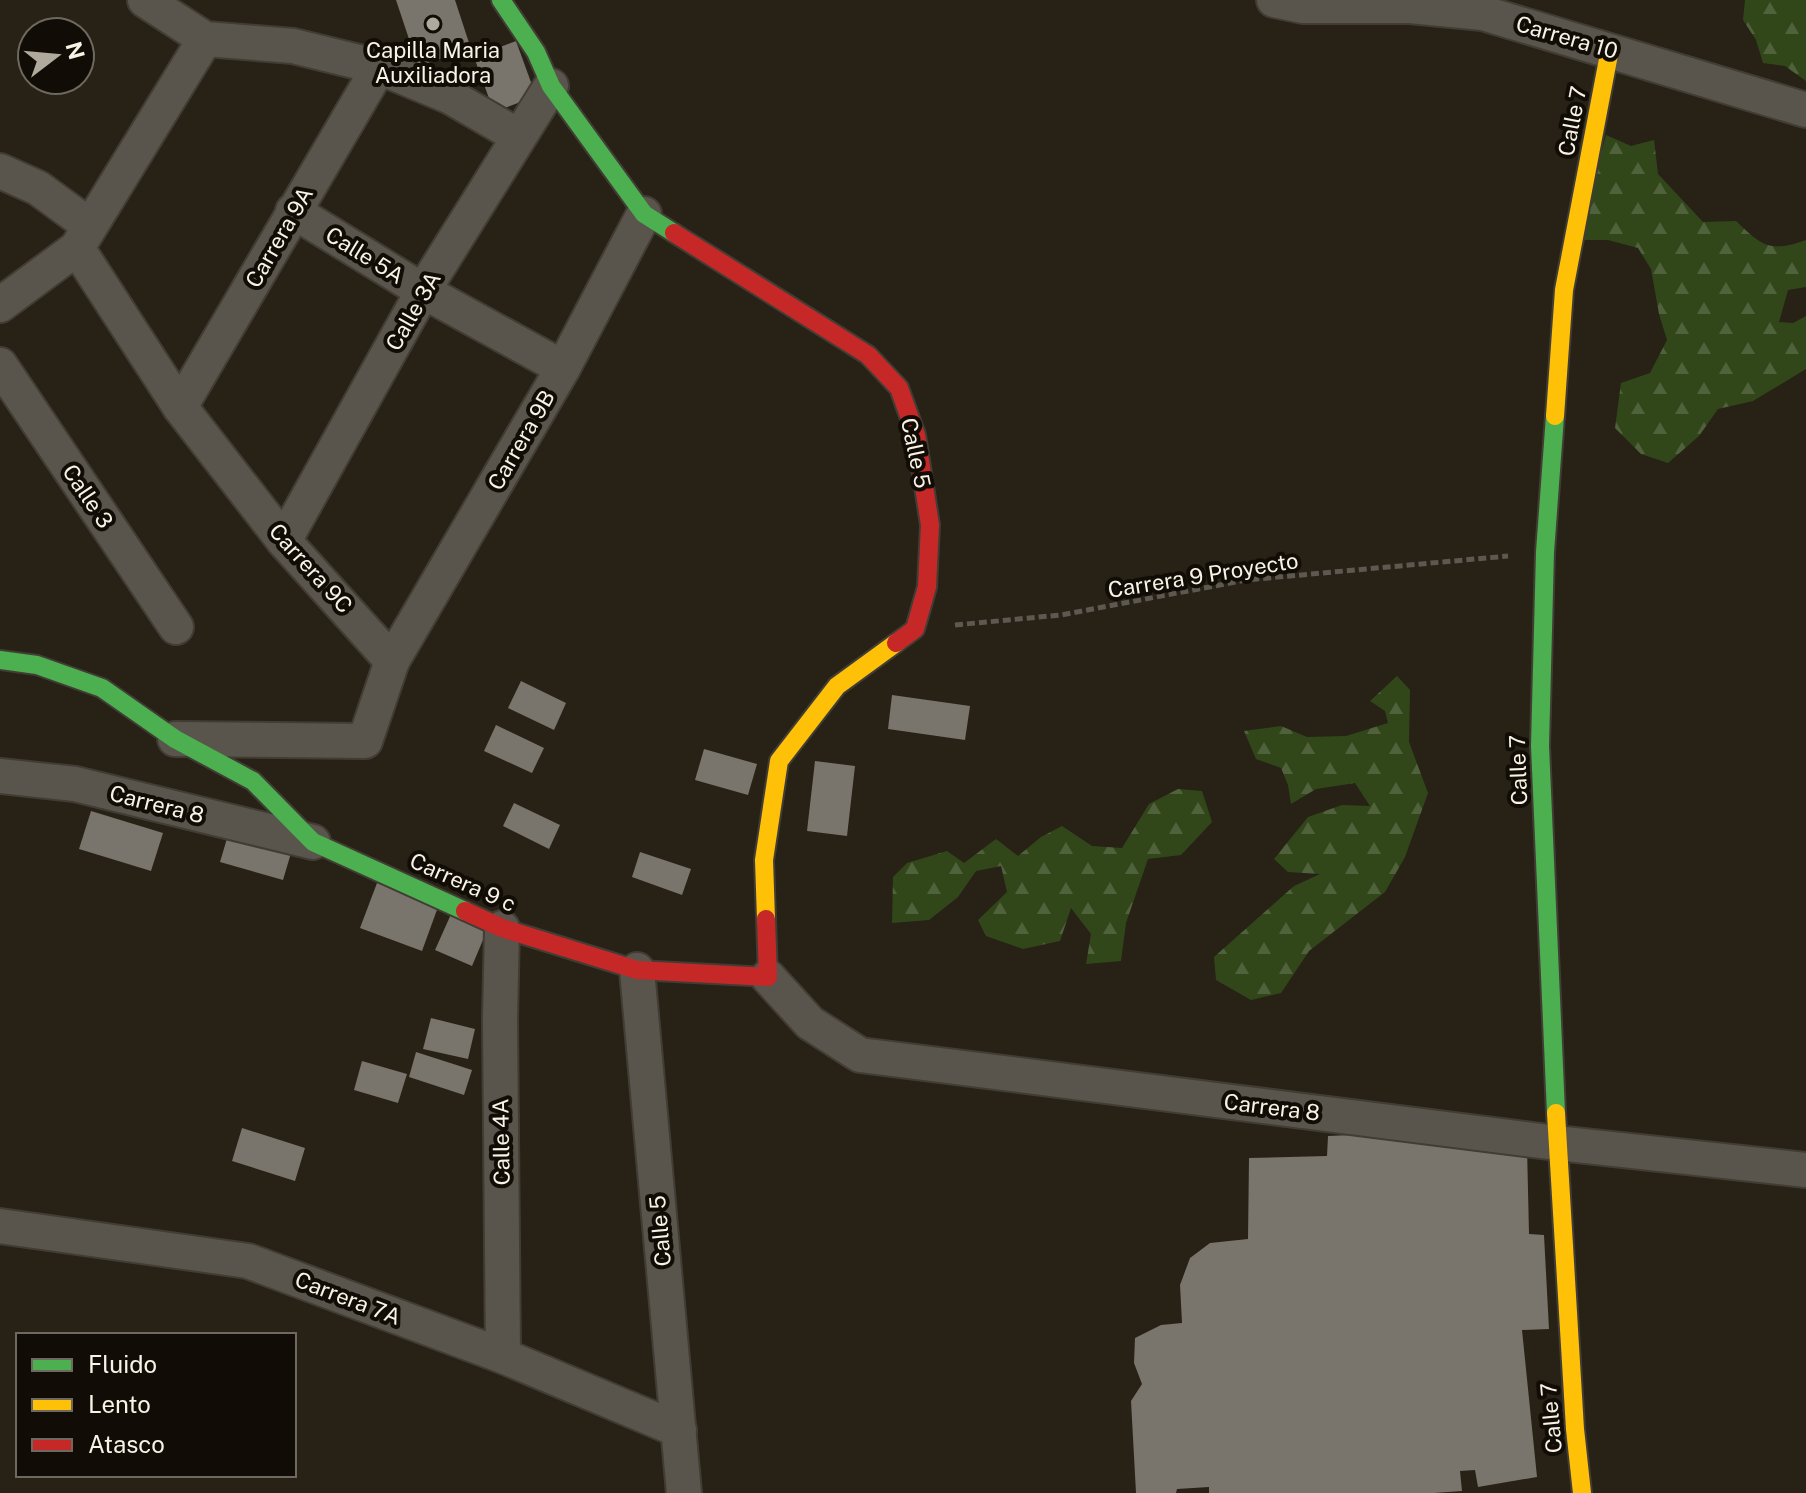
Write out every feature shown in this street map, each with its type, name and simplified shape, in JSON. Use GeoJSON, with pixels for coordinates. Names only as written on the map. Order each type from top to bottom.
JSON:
{"type":"FeatureCollection","features":[{"type":"Feature","properties":{"kind":"street"},"geometry":{"type":"LineString","coordinates":[[145,0],[205,39],[293,46],[379,67],[451,97],[518,136]]}},
{"type":"Feature","properties":{"kind":"street","name":"Calle 5"},"geometry":{"type":"LineString","coordinates":[[501,0],[536,52],[551,86],[644,214],[868,355],[899,388],[916,435],[930,525],[927,587],[915,629]]}},
{"type":"Feature","properties":{"kind":"street","name":"Carrera 10"},"geometry":{"type":"LineString","coordinates":[[1274,0],[1303,6],[1410,6],[1483,13],[1806,110]]}},
{"type":"Feature","properties":{"kind":"street"},"geometry":{"type":"LineString","coordinates":[[0,305],[83,237],[205,39]]}},
{"type":"Feature","properties":{"kind":"street","name":"Calle 7"},"geometry":{"type":"LineString","coordinates":[[1582,1493],[1575,1429],[1557,1143],[1540,746],[1545,552],[1564,290],[1610,49]]}},
{"type":"Feature","properties":{"kind":"street","name":"Carrera 9A"},"geometry":{"type":"LineString","coordinates":[[180,407],[379,67]]}},
{"type":"Feature","properties":{"kind":"street","name":"Calle 3A"},"geometry":{"type":"LineString","coordinates":[[284,541],[423,291],[551,86]]}},
{"type":"Feature","properties":{"kind":"street","name":"Carrera 9C"},"geometry":{"type":"LineString","coordinates":[[0,171],[38,188],[83,237],[180,407],[284,541],[392,661]]}},
{"type":"Feature","properties":{"kind":"street","name":"Calle 5A"},"geometry":{"type":"LineString","coordinates":[[293,211],[423,291],[563,368]]}},
{"type":"Feature","properties":{"kind":"street","name":"Carrera 9B"},"geometry":{"type":"LineString","coordinates":[[392,661],[563,368],[644,214]]}},
{"type":"Feature","properties":{"kind":"street","name":"Calle 3"},"geometry":{"type":"LineString","coordinates":[[0,365],[176,627]]}},
{"type":"Feature","properties":{"kind":"street"},"geometry":{"type":"LineString","coordinates":[[768,977],[764,860],[779,761],[837,686],[915,629]]}},
{"type":"Feature","properties":{"kind":"street","name":"Carrera 9 c"},"geometry":{"type":"LineString","coordinates":[[0,660],[37,665],[102,688],[175,739],[253,781],[313,842],[502,928],[637,970],[768,977]]}},
{"type":"Feature","properties":{"kind":"street"},"geometry":{"type":"LineString","coordinates":[[175,739],[365,741],[392,661]]}},
{"type":"Feature","properties":{"kind":"street","name":"Carrera 8"},"geometry":{"type":"LineString","coordinates":[[0,776],[75,784],[313,842]]}},
{"type":"Feature","properties":{"kind":"street","name":"Calle 4A"},"geometry":{"type":"LineString","coordinates":[[502,928],[503,1356]]}},
{"type":"Feature","properties":{"kind":"street","name":"Calle 5"},"geometry":{"type":"LineString","coordinates":[[637,970],[684,1493]]}},
{"type":"Feature","properties":{"kind":"street","name":"Carrera 8"},"geometry":{"type":"LineString","coordinates":[[768,977],[810,1023],[860,1055],[1557,1143],[1806,1170]]}},
{"type":"Feature","properties":{"kind":"street","name":"Carrera 7A"},"geometry":{"type":"LineString","coordinates":[[0,1226],[248,1261],[503,1356],[679,1430]]}},
{"type":"Feature","properties":{"kind":"path","name":"Carrera 9 Proyecto"},"geometry":{"type":"LineString","coordinates":[[915,629],[1061,615],[1246,580],[1545,552]]}},
{"type":"Feature","properties":{"kind":"green space"},"geometry":{"type":"Polygon","coordinates":[[[1745,0],[1806,0],[1806,81],[1785,66],[1763,63],[1756,40],[1743,20],[1745,0]]]}},
{"type":"Feature","properties":{"kind":"green space"},"geometry":{"type":"Polygon","coordinates":[[[1606,135],[1631,146],[1654,140],[1658,174],[1703,222],[1736,221],[1767,245],[1784,246],[1806,240],[1806,287],[1788,290],[1779,322],[1793,323],[1806,316],[1806,369],[1753,401],[1718,409],[1699,436],[1668,463],[1641,454],[1615,428],[1621,383],[1650,373],[1667,340],[1651,269],[1638,248],[1608,240],[1577,240],[1606,135]]]}},
{"type":"Feature","properties":{"kind":"green space"},"geometry":{"type":"Polygon","coordinates":[[[1397,676],[1410,690],[1409,742],[1428,793],[1405,857],[1385,892],[1309,951],[1281,993],[1251,1000],[1216,980],[1214,957],[1294,886],[1320,874],[1288,872],[1274,859],[1308,817],[1342,805],[1370,806],[1355,783],[1316,789],[1291,804],[1281,768],[1256,759],[1244,731],[1281,726],[1307,737],[1346,736],[1388,723],[1385,711],[1370,701],[1397,676]]]}},
{"type":"Feature","properties":{"kind":"green space"},"geometry":{"type":"Polygon","coordinates":[[[1178,789],[1202,791],[1212,822],[1181,855],[1148,859],[1126,923],[1121,961],[1086,964],[1091,934],[1071,908],[1060,941],[1023,949],[986,936],[978,920],[1007,892],[1001,866],[976,871],[958,897],[929,920],[892,923],[893,877],[907,863],[947,851],[964,863],[996,839],[1018,856],[1041,837],[1062,826],[1092,846],[1122,848],[1149,804],[1178,789]]]}},
{"type":"Feature","properties":{"kind":"building","name":"Capilla Maria Auxiliadora"},"geometry":{"type":"Polygon","coordinates":[[[396,0],[455,0],[471,49],[418,66],[396,0]]]}},
{"type":"Feature","properties":{"kind":"building"},"geometry":{"type":"Polygon","coordinates":[[[516,41],[536,96],[494,112],[474,57],[516,41]]]}},
{"type":"Feature","properties":{"kind":"building"},"geometry":{"type":"Polygon","coordinates":[[[521,681],[566,703],[554,730],[508,708],[521,681]]]}},
{"type":"Feature","properties":{"kind":"building"},"geometry":{"type":"Polygon","coordinates":[[[892,695],[970,706],[965,740],[888,729],[892,695]]]}},
{"type":"Feature","properties":{"kind":"building"},"geometry":{"type":"Polygon","coordinates":[[[496,725],[544,748],[532,773],[484,751],[496,725]]]}},
{"type":"Feature","properties":{"kind":"building"},"geometry":{"type":"Polygon","coordinates":[[[704,749],[757,764],[748,795],[695,780],[704,749]]]}},
{"type":"Feature","properties":{"kind":"building"},"geometry":{"type":"Polygon","coordinates":[[[815,761],[855,766],[847,836],[807,831],[815,761]]]}},
{"type":"Feature","properties":{"kind":"building"},"geometry":{"type":"Polygon","coordinates":[[[514,803],[560,825],[549,849],[503,826],[514,803]]]}},
{"type":"Feature","properties":{"kind":"building"},"geometry":{"type":"Polygon","coordinates":[[[91,811],[163,833],[151,871],[79,849],[91,811]]]}},
{"type":"Feature","properties":{"kind":"building"},"geometry":{"type":"Polygon","coordinates":[[[231,825],[294,843],[283,880],[220,862],[231,825]]]}},
{"type":"Feature","properties":{"kind":"building"},"geometry":{"type":"Polygon","coordinates":[[[640,852],[691,869],[682,895],[632,877],[640,852]]]}},
{"type":"Feature","properties":{"kind":"building"},"geometry":{"type":"Polygon","coordinates":[[[377,883],[438,907],[422,951],[360,928],[377,883]]]}},
{"type":"Feature","properties":{"kind":"building"},"geometry":{"type":"Polygon","coordinates":[[[452,912],[488,928],[472,966],[435,950],[452,912]]]}},
{"type":"Feature","properties":{"kind":"building"},"geometry":{"type":"Polygon","coordinates":[[[431,1018],[475,1029],[468,1059],[423,1049],[431,1018]]]}},
{"type":"Feature","properties":{"kind":"building"},"geometry":{"type":"Polygon","coordinates":[[[416,1052],[472,1070],[464,1095],[409,1077],[416,1052]]]}},
{"type":"Feature","properties":{"kind":"building"},"geometry":{"type":"Polygon","coordinates":[[[362,1061],[407,1074],[398,1103],[354,1090],[362,1061]]]}},
{"type":"Feature","properties":{"kind":"building"},"geometry":{"type":"Polygon","coordinates":[[[242,1128],[305,1148],[295,1181],[232,1161],[242,1128]]]}},
{"type":"Feature","properties":{"kind":"building"},"geometry":{"type":"Polygon","coordinates":[[[1374,1134],[1527,1147],[1529,1234],[1544,1235],[1549,1329],[1522,1330],[1537,1477],[1478,1487],[1475,1470],[1460,1471],[1462,1491],[1434,1493],[1209,1493],[1209,1487],[1177,1489],[1176,1493],[1136,1493],[1131,1401],[1142,1384],[1134,1363],[1135,1338],[1161,1325],[1182,1323],[1180,1285],[1190,1258],[1210,1243],[1248,1239],[1249,1158],[1327,1156],[1328,1136],[1374,1134]]]}},
{"type":"Feature","properties":{"kind":"traffic: fast"},"geometry":{"type":"LineString","coordinates":[[501,0],[536,52],[551,86],[644,214],[674,233]]}},
{"type":"Feature","properties":{"kind":"traffic: fast"},"geometry":{"type":"LineString","coordinates":[[1555,416],[1545,552],[1540,746],[1556,1113]]}},
{"type":"Feature","properties":{"kind":"traffic: fast"},"geometry":{"type":"LineString","coordinates":[[0,660],[37,665],[102,688],[175,739],[253,781],[313,842],[465,911]]}},
{"type":"Feature","properties":{"kind":"traffic: slow"},"geometry":{"type":"LineString","coordinates":[[1555,416],[1564,290],[1610,49]]}},
{"type":"Feature","properties":{"kind":"traffic: slow"},"geometry":{"type":"LineString","coordinates":[[766,919],[764,860],[779,761],[837,686],[896,643]]}},
{"type":"Feature","properties":{"kind":"traffic: slow"},"geometry":{"type":"LineString","coordinates":[[1556,1113],[1575,1429],[1582,1493]]}},
{"type":"Feature","properties":{"kind":"traffic: jam"},"geometry":{"type":"LineString","coordinates":[[674,233],[868,355],[899,388],[916,435],[930,525],[927,587],[915,629],[896,643]]}},
{"type":"Feature","properties":{"kind":"traffic: jam"},"geometry":{"type":"LineString","coordinates":[[465,911],[502,928],[637,970],[768,977],[766,919]]}},
{"type":"Feature","properties":{"kind":"place","name":"Capilla Maria Auxiliadora"},"geometry":{"type":"Point","coordinates":[433,24]}}]}
